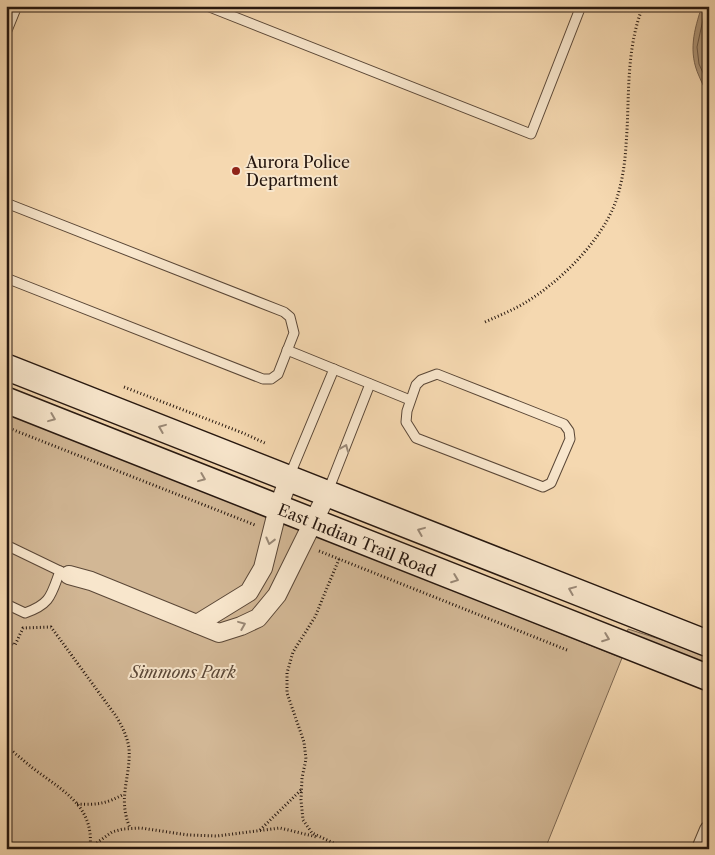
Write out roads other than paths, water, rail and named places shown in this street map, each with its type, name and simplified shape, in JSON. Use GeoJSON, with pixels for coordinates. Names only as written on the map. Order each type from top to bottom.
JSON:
{"type":"FeatureCollection","features":[{"type":"Feature","properties":{"kind":"main road","name":"East Indian Trail Road"},"geometry":{"type":"LineString","coordinates":[[6,367],[709,644]]}},
{"type":"Feature","properties":{"kind":"main road","name":"East Indian Trail Road"},"geometry":{"type":"LineString","coordinates":[[6,400],[307,533],[709,678]]}},
{"type":"Feature","properties":{"kind":"street"},"geometry":{"type":"LineString","coordinates":[[197,624],[249,592],[263,568],[275,520],[289,478]]}},
{"type":"Feature","properties":{"kind":"street"},"geometry":{"type":"LineString","coordinates":[[65,573],[92,581],[218,633],[241,626],[258,618],[277,595],[327,494]]}},
{"type":"Feature","properties":{"kind":"street"},"geometry":{"type":"LineString","coordinates":[[701,849],[709,830]]}},
{"type":"Feature","properties":{"kind":"lane"},"geometry":{"type":"LineString","coordinates":[[6,32],[17,6]]}},
{"type":"Feature","properties":{"kind":"lane"},"geometry":{"type":"LineString","coordinates":[[208,6],[532,134],[581,6]]}},
{"type":"Feature","properties":{"kind":"lane"},"geometry":{"type":"LineString","coordinates":[[6,203],[284,312],[290,317],[294,333],[278,374],[271,379],[263,379],[6,278]]}},
{"type":"Feature","properties":{"kind":"lane"},"geometry":{"type":"LineString","coordinates":[[287,350],[410,400]]}},
{"type":"Feature","properties":{"kind":"lane"},"geometry":{"type":"LineString","coordinates":[[289,478],[334,369]]}},
{"type":"Feature","properties":{"kind":"lane"},"geometry":{"type":"LineString","coordinates":[[436,374],[564,424],[569,431],[570,439],[551,483],[543,487],[416,438],[406,422],[410,400],[416,385],[421,380],[436,374]]}},
{"type":"Feature","properties":{"kind":"lane"},"geometry":{"type":"LineString","coordinates":[[327,494],[370,384]]}},
{"type":"Feature","properties":{"kind":"lane"},"geometry":{"type":"LineString","coordinates":[[6,545],[65,573],[50,598],[44,604],[25,613],[6,604]]}},
{"type":"Feature","properties":{"kind":"water"},"geometry":{"type":"Polygon","coordinates":[[[702,6],[709,6],[709,93],[701,81],[693,50],[693,41],[702,6]]]}},
{"type":"Feature","properties":{"kind":"place","name":"Aurora Police Department"},"geometry":{"type":"Point","coordinates":[236,171]}},
{"type":"Feature","properties":{"kind":"park label","name":"Simmons Park"},"geometry":{"type":"Point","coordinates":[183,672]}}]}
